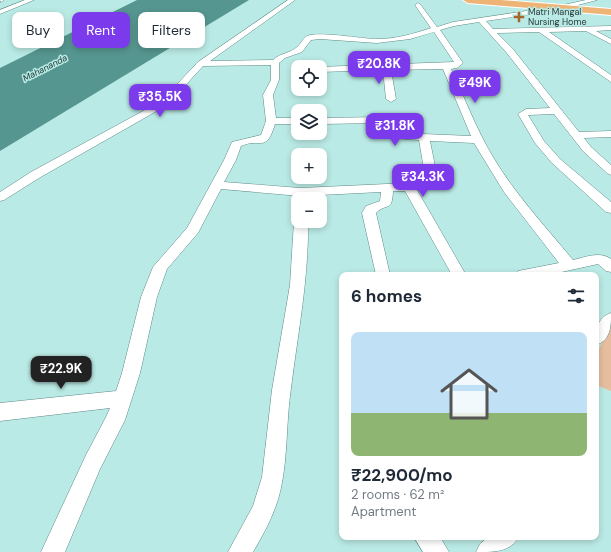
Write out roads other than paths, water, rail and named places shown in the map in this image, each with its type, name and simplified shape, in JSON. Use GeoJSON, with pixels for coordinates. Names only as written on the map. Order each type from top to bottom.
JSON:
{"type":"FeatureCollection","features":[{"type":"Feature","properties":{"kind":"main road"},"geometry":{"type":"LineString","coordinates":[[468,0],[559,8],[582,4],[611,11]]}},
{"type":"Feature","properties":{"kind":"main road"},"geometry":{"type":"LineString","coordinates":[[582,4],[597,11],[611,11]]}},
{"type":"Feature","properties":{"kind":"street"},"geometry":{"type":"LineString","coordinates":[[0,12],[31,0]]}},
{"type":"Feature","properties":{"kind":"street"},"geometry":{"type":"LineString","coordinates":[[0,197],[34,175],[148,113],[168,99],[201,64],[292,0]]}},
{"type":"Feature","properties":{"kind":"street"},"geometry":{"type":"LineString","coordinates":[[582,4],[594,0]]}},
{"type":"Feature","properties":{"kind":"street"},"geometry":{"type":"LineString","coordinates":[[327,69],[454,66],[459,63],[436,28],[418,5]]}},
{"type":"Feature","properties":{"kind":"street"},"geometry":{"type":"LineString","coordinates":[[201,64],[275,62],[282,56],[299,50],[309,38],[320,37],[377,41],[410,38],[436,28],[559,8]]}},
{"type":"Feature","properties":{"kind":"street"},"geometry":{"type":"LineString","coordinates":[[533,12],[547,19]]}},
{"type":"Feature","properties":{"kind":"street"},"geometry":{"type":"LineString","coordinates":[[517,14],[611,79]]}},
{"type":"Feature","properties":{"kind":"street"},"geometry":{"type":"LineString","coordinates":[[480,20],[509,50],[587,149],[611,171]]}},
{"type":"Feature","properties":{"kind":"street"},"geometry":{"type":"LineString","coordinates":[[554,23],[579,24],[611,42]]}},
{"type":"Feature","properties":{"kind":"street"},"geometry":{"type":"LineString","coordinates":[[492,31],[611,28]]}},
{"type":"Feature","properties":{"kind":"street"},"geometry":{"type":"LineString","coordinates":[[551,37],[600,35]]}},
{"type":"Feature","properties":{"kind":"street"},"geometry":{"type":"LineString","coordinates":[[53,552],[92,462],[115,420],[131,373],[149,297],[160,267],[193,230],[230,160],[236,144],[241,141],[259,140],[265,138],[271,121],[268,94],[275,80],[275,62]]}},
{"type":"Feature","properties":{"kind":"street"},"geometry":{"type":"LineString","coordinates":[[446,66],[478,140],[512,194],[570,266]]}},
{"type":"Feature","properties":{"kind":"street"},"geometry":{"type":"LineString","coordinates":[[595,67],[611,66]]}},
{"type":"Feature","properties":{"kind":"street"},"geometry":{"type":"LineString","coordinates":[[387,68],[391,99]]}},
{"type":"Feature","properties":{"kind":"street"},"geometry":{"type":"LineString","coordinates":[[556,111],[526,112],[523,114],[540,143],[556,161],[611,209]]}},
{"type":"Feature","properties":{"kind":"street"},"geometry":{"type":"LineString","coordinates":[[327,121],[383,120],[387,123],[393,135],[478,140]]}},
{"type":"Feature","properties":{"kind":"street"},"geometry":{"type":"LineString","coordinates":[[271,121],[291,121]]}},
{"type":"Feature","properties":{"kind":"street"},"geometry":{"type":"LineString","coordinates":[[575,135],[611,134]]}},
{"type":"Feature","properties":{"kind":"street"},"geometry":{"type":"LineString","coordinates":[[327,194],[426,186],[431,184],[432,181],[424,137]]}},
{"type":"Feature","properties":{"kind":"street"},"geometry":{"type":"LineString","coordinates":[[217,185],[291,195]]}},
{"type":"Feature","properties":{"kind":"street"},"geometry":{"type":"LineString","coordinates":[[409,187],[457,272]]}},
{"type":"Feature","properties":{"kind":"street"},"geometry":{"type":"LineString","coordinates":[[382,272],[369,213],[371,209],[386,203],[387,188]]}},
{"type":"Feature","properties":{"kind":"street"},"geometry":{"type":"LineString","coordinates":[[240,552],[260,518],[270,489],[281,390],[301,258],[301,228]]}},
{"type":"Feature","properties":{"kind":"street"},"geometry":{"type":"LineString","coordinates":[[539,272],[601,259],[611,267]]}},
{"type":"Feature","properties":{"kind":"street"},"geometry":{"type":"LineString","coordinates":[[599,334],[611,319]]}},
{"type":"Feature","properties":{"kind":"street"},"geometry":{"type":"LineString","coordinates":[[0,412],[123,398]]}},
{"type":"Feature","properties":{"kind":"street"},"geometry":{"type":"LineString","coordinates":[[428,540],[437,552]]}},
{"type":"Feature","properties":{"kind":"street"},"geometry":{"type":"LineString","coordinates":[[488,552],[503,540]]}},
{"type":"Feature","properties":{"kind":"water","name":"Mahananda"},"geometry":{"type":"Polygon","coordinates":[[[137,0],[249,0],[205,27],[205,12],[138,12],[138,48],[170,48],[0,151],[0,68],[40,48],[64,48],[64,36],[72,32],[72,48],[130,48],[130,12],[113,12],[137,0]]]}},
{"type":"Feature","properties":{"kind":"place","name":"Matri Mangal Nursing Home"},"geometry":{"type":"Point","coordinates":[519,17]}}]}
